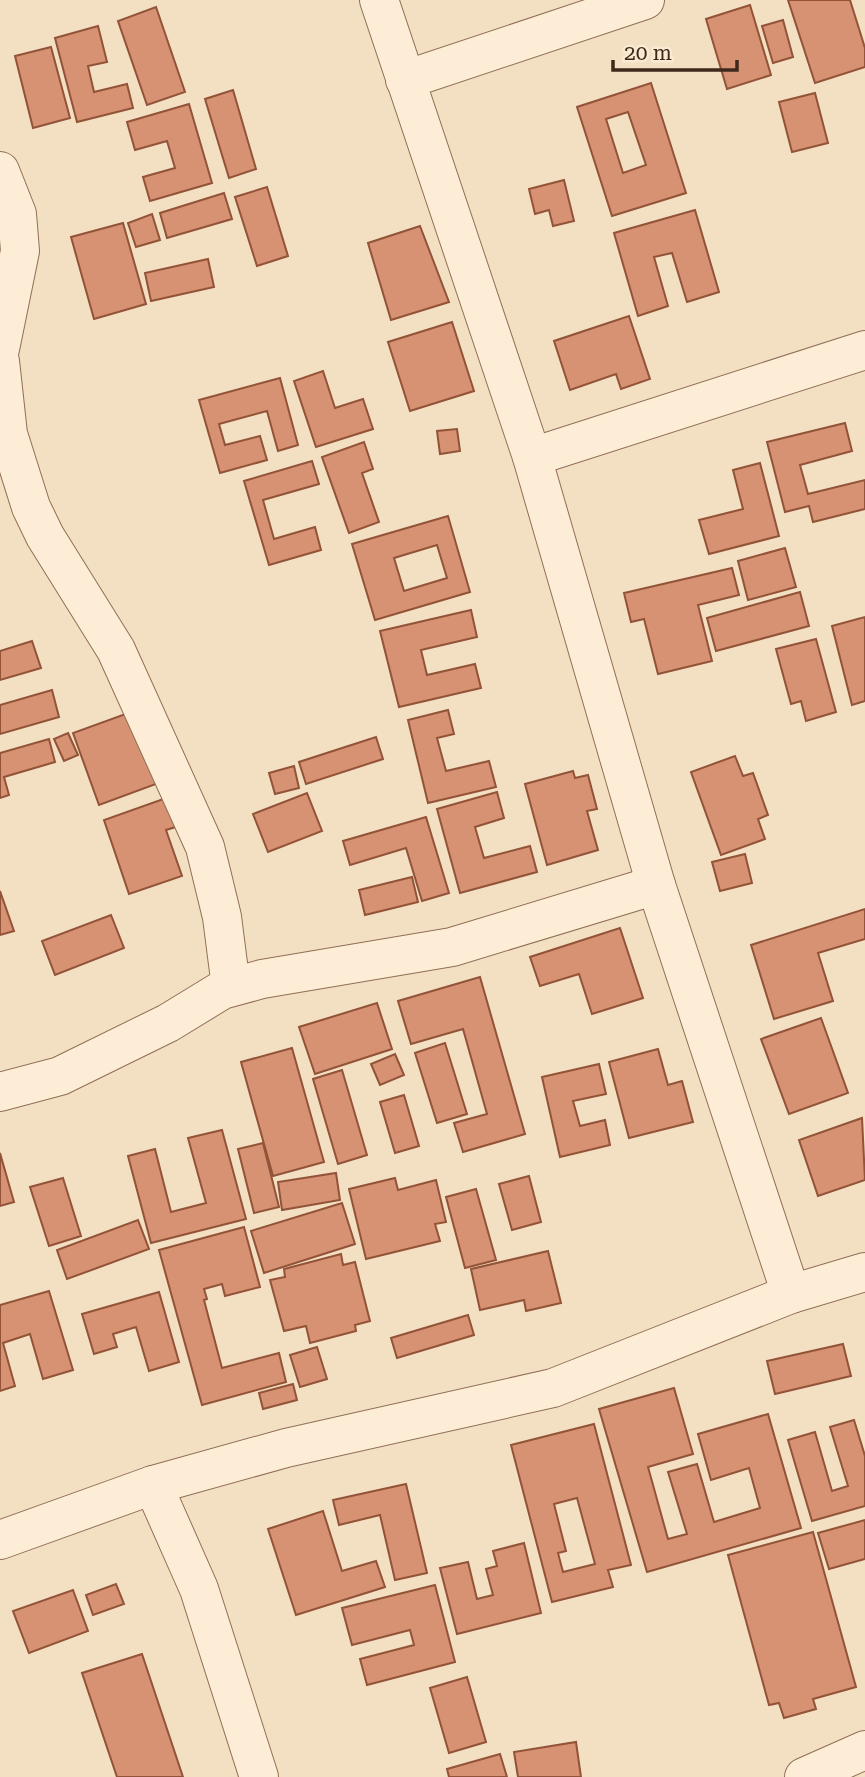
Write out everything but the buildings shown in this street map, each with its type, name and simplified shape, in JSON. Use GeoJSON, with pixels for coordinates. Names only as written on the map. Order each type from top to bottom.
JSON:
{"type":"FeatureCollection","features":[{"type":"Feature","properties":{"kind":"street"},"geometry":{"type":"LineString","coordinates":[[379,0],[532,457],[656,885],[791,1294]]}},
{"type":"Feature","properties":{"kind":"street"},"geometry":{"type":"LineString","coordinates":[[405,80],[645,0]]}},
{"type":"Feature","properties":{"kind":"street"},"geometry":{"type":"LineString","coordinates":[[0,171],[17,214],[20,251],[0,349]]}},
{"type":"Feature","properties":{"kind":"street"},"geometry":{"type":"LineString","coordinates":[[532,457],[865,350]]}},
{"type":"Feature","properties":{"kind":"street"},"geometry":{"type":"LineString","coordinates":[[0,361],[8,433],[31,507],[45,536],[116,650],[205,847],[222,917],[231,987]]}},
{"type":"Feature","properties":{"kind":"street"},"geometry":{"type":"LineString","coordinates":[[0,1091],[60,1076],[169,1023],[231,987],[262,979],[452,947],[656,885]]}},
{"type":"Feature","properties":{"kind":"street"},"geometry":{"type":"LineString","coordinates":[[0,1541],[153,1485],[286,1448],[553,1388],[791,1294],[865,1272]]}},
{"type":"Feature","properties":{"kind":"street"},"geometry":{"type":"LineString","coordinates":[[153,1485],[198,1589],[259,1777]]}},
{"type":"Feature","properties":{"kind":"street"},"geometry":{"type":"LineString","coordinates":[[804,1777],[865,1750]]}}]}
